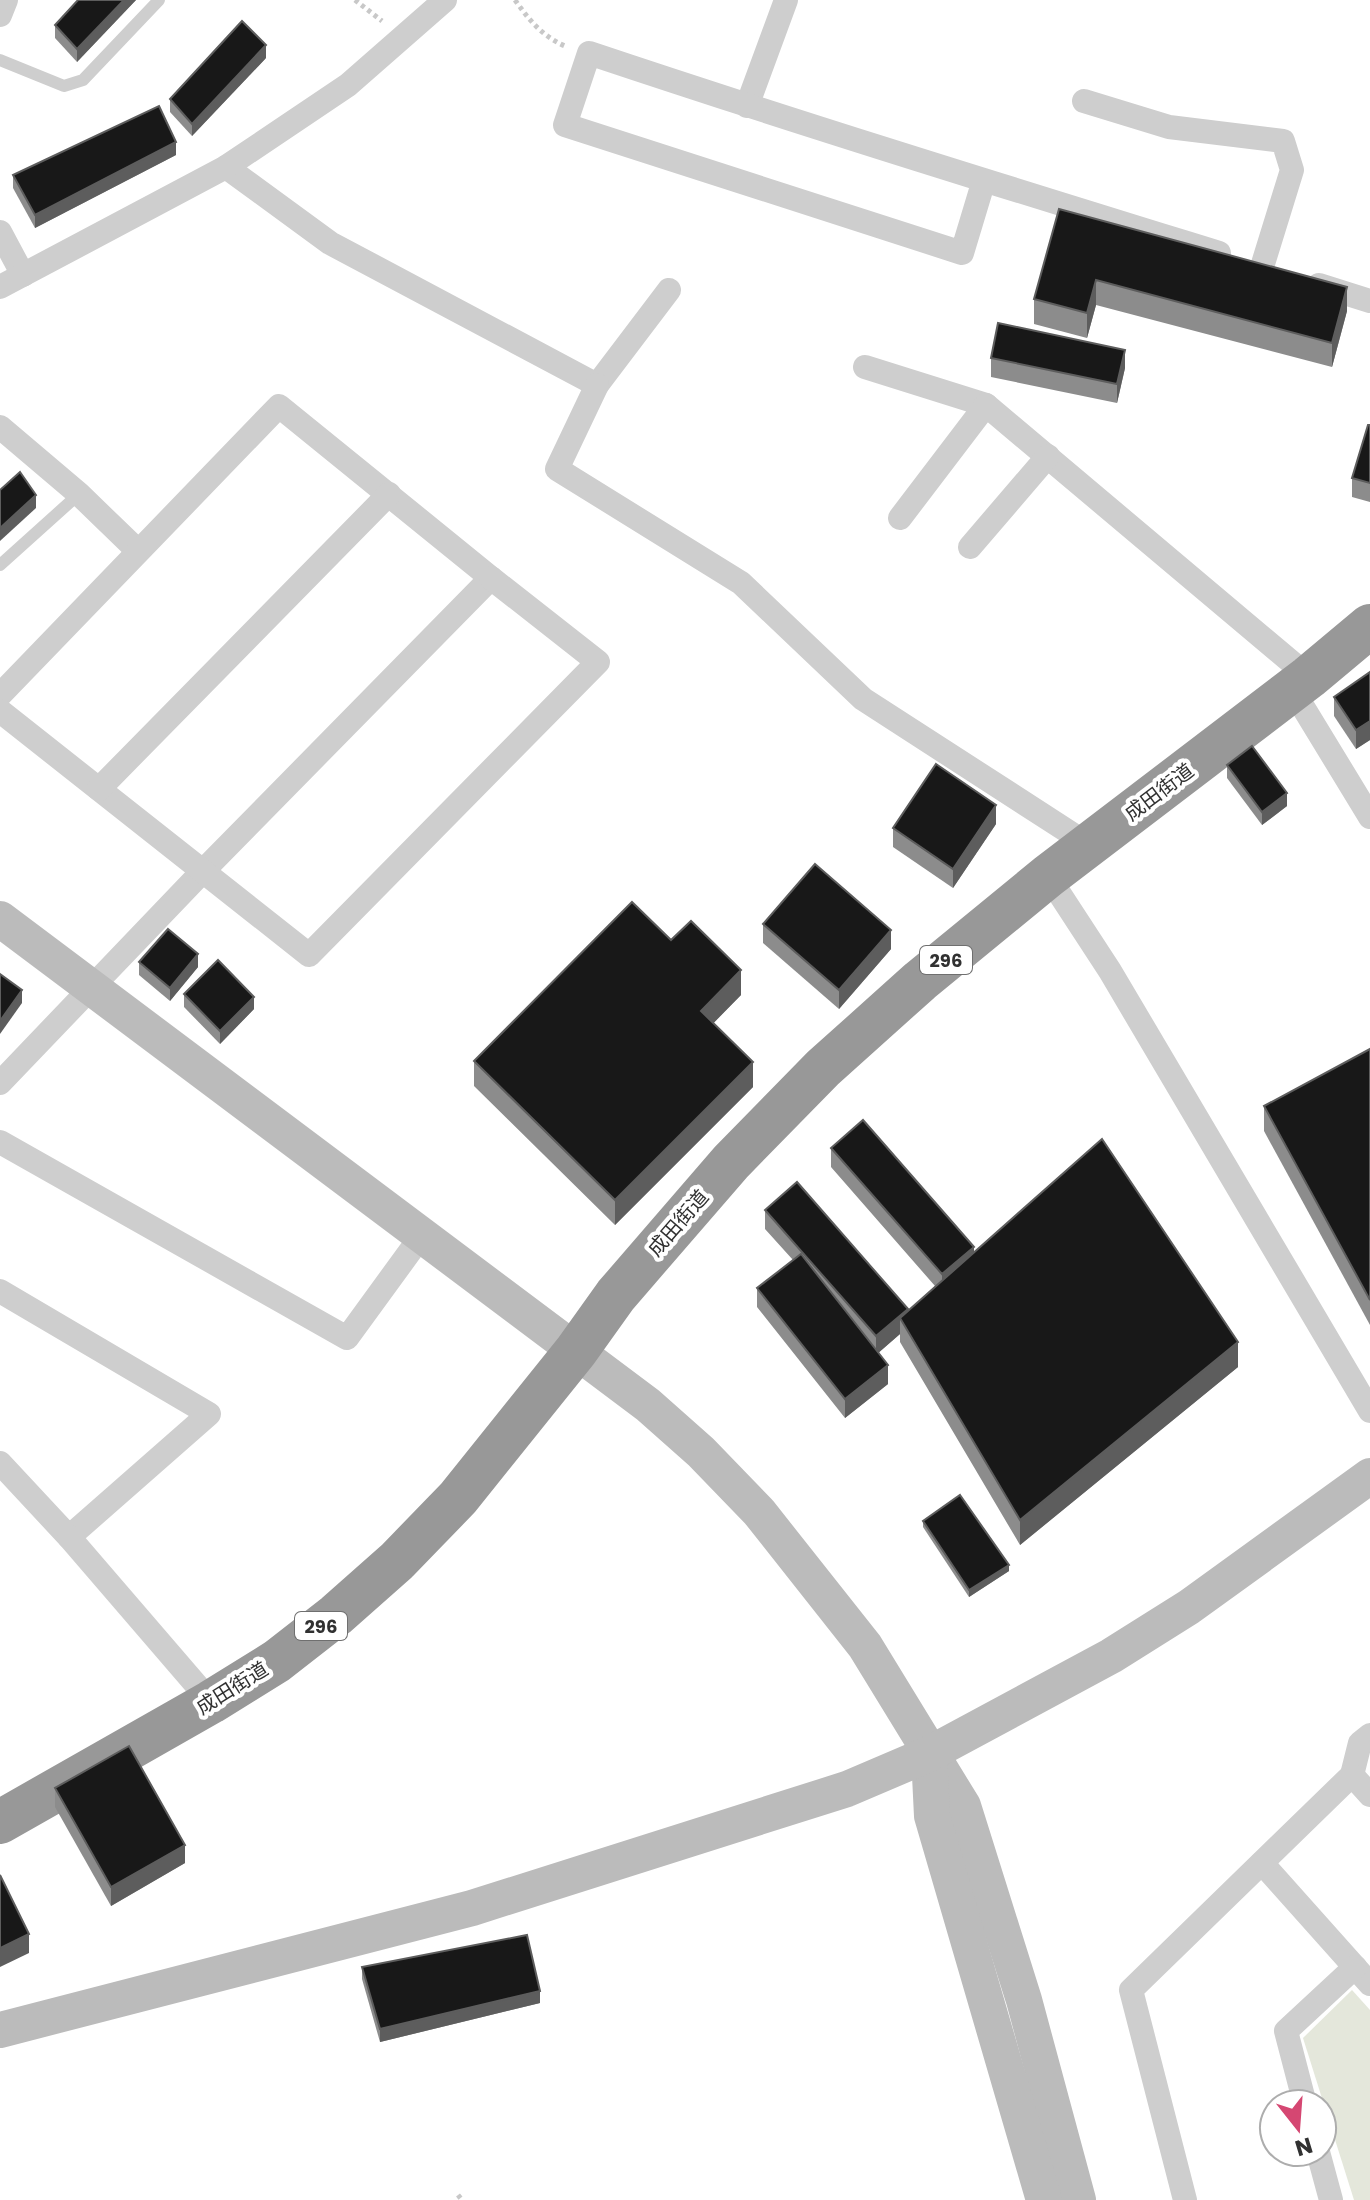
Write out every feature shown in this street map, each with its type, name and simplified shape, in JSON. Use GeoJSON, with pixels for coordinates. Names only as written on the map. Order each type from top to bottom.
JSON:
{"type":"FeatureCollection","features":[{"type":"Feature","properties":{"kind":"highway","name":"成田街道"},"geometry":{"type":"LineString","coordinates":[[0,1822],[211,1702],[277,1661],[336,1615],[397,1561],[458,1498],[576,1351],[616,1295],[731,1162],[823,1068],[920,981],[1048,876],[1370,626]]}},
{"type":"Feature","properties":{"kind":"street"},"geometry":{"type":"LineString","coordinates":[[0,15],[6,0]]}},
{"type":"Feature","properties":{"kind":"street"},"geometry":{"type":"LineString","coordinates":[[0,287],[226,167],[348,85],[445,0]]}},
{"type":"Feature","properties":{"kind":"street"},"geometry":{"type":"LineString","coordinates":[[747,106],[786,0]]}},
{"type":"Feature","properties":{"kind":"street"},"geometry":{"type":"LineString","coordinates":[[984,180],[962,253],[565,125],[589,55],[1370,301]]}},
{"type":"Feature","properties":{"kind":"street"},"geometry":{"type":"LineString","coordinates":[[1084,101],[1169,127],[1283,141],[1292,170],[1262,267]]}},
{"type":"Feature","properties":{"kind":"street"},"geometry":{"type":"LineString","coordinates":[[226,167],[330,243],[597,385]]}},
{"type":"Feature","properties":{"kind":"street"},"geometry":{"type":"LineString","coordinates":[[0,232],[23,275]]}},
{"type":"Feature","properties":{"kind":"street"},"geometry":{"type":"LineString","coordinates":[[669,290],[597,385],[557,469],[741,583],[863,699],[1089,845]]}},
{"type":"Feature","properties":{"kind":"street"},"geometry":{"type":"LineString","coordinates":[[865,367],[986,405],[1048,456],[1300,683],[1370,817]]}},
{"type":"Feature","properties":{"kind":"street"},"geometry":{"type":"LineString","coordinates":[[900,518],[986,405]]}},
{"type":"Feature","properties":{"kind":"street"},"geometry":{"type":"LineString","coordinates":[[0,695],[279,406],[598,662],[309,955],[0,711]]}},
{"type":"Feature","properties":{"kind":"street"},"geometry":{"type":"LineString","coordinates":[[0,427],[79,494],[138,551]]}},
{"type":"Feature","properties":{"kind":"street"},"geometry":{"type":"LineString","coordinates":[[970,547],[1048,456]]}},
{"type":"Feature","properties":{"kind":"street"},"geometry":{"type":"LineString","coordinates":[[99,789],[389,494]]}},
{"type":"Feature","properties":{"kind":"street"},"geometry":{"type":"LineString","coordinates":[[0,1083],[491,578]]}},
{"type":"Feature","properties":{"kind":"street"},"geometry":{"type":"LineString","coordinates":[[1048,876],[1110,971],[1370,1411]]}},
{"type":"Feature","properties":{"kind":"street"},"geometry":{"type":"LineString","coordinates":[[0,919],[648,1405],[691,1443],[759,1512],[865,1646],[963,1806],[1024,2000],[1078,2200]]}},
{"type":"Feature","properties":{"kind":"street"},"geometry":{"type":"LineString","coordinates":[[0,1142],[347,1338],[422,1235]]}},
{"type":"Feature","properties":{"kind":"street"},"geometry":{"type":"LineString","coordinates":[[0,1291],[209,1414],[69,1537]]}},
{"type":"Feature","properties":{"kind":"street"},"geometry":{"type":"LineString","coordinates":[[0,1463],[69,1537],[211,1702]]}},
{"type":"Feature","properties":{"kind":"street"},"geometry":{"type":"LineString","coordinates":[[0,2030],[472,1908],[847,1789],[929,1754],[1111,1656],[1176,1615],[1370,1476]]}},
{"type":"Feature","properties":{"kind":"street"},"geometry":{"type":"LineString","coordinates":[[1185,2200],[1131,1990],[1352,1775],[1360,1743],[1370,1735]]}},
{"type":"Feature","properties":{"kind":"street"},"geometry":{"type":"LineString","coordinates":[[929,1754],[932,1816],[1044,2200]]}},
{"type":"Feature","properties":{"kind":"street"},"geometry":{"type":"LineString","coordinates":[[1352,1775],[1370,1795]]}},
{"type":"Feature","properties":{"kind":"street"},"geometry":{"type":"LineString","coordinates":[[1262,1863],[1362,1976],[1286,2031],[1301,2088]]}},
{"type":"Feature","properties":{"kind":"street"},"geometry":{"type":"LineString","coordinates":[[1322,2168],[1331,2200]]}},
{"type":"Feature","properties":{"kind":"lane"},"geometry":{"type":"LineString","coordinates":[[0,60],[64,86],[83,80],[159,0]]}},
{"type":"Feature","properties":{"kind":"lane"},"geometry":{"type":"LineString","coordinates":[[0,565],[79,494]]}},
{"type":"Feature","properties":{"kind":"path"},"geometry":{"type":"LineString","coordinates":[[355,0],[403,37]]}},
{"type":"Feature","properties":{"kind":"path"},"geometry":{"type":"LineString","coordinates":[[515,0],[530,21],[550,39],[589,55]]}},
{"type":"Feature","properties":{"kind":"shaded area"},"geometry":{"type":"Polygon","coordinates":[[[1352,1990],[1370,2010],[1370,2200],[1354,2200],[1338,2149],[1338,2088],[1319,2088],[1303,2038],[1352,1990]]]}},
{"type":"Feature","properties":{"kind":"building"},"geometry":{"type":"Polygon","coordinates":[[[78,0],[124,0],[77,49],[55,25],[78,0]]]}},
{"type":"Feature","properties":{"kind":"building"},"geometry":{"type":"Polygon","coordinates":[[[242,21],[266,45],[192,124],[170,99],[242,21]]]}},
{"type":"Feature","properties":{"kind":"building"},"geometry":{"type":"Polygon","coordinates":[[[159,106],[176,142],[35,215],[13,175],[159,106]]]}},
{"type":"Feature","properties":{"kind":"building"},"geometry":{"type":"Polygon","coordinates":[[[1059,209],[1347,287],[1332,343],[1096,280],[1087,313],[1034,299],[1059,209]]]}},
{"type":"Feature","properties":{"kind":"building"},"geometry":{"type":"Polygon","coordinates":[[[998,323],[1125,350],[1117,384],[991,358],[998,323]]]}},
{"type":"Feature","properties":{"kind":"building"},"geometry":{"type":"Polygon","coordinates":[[[1370,425],[1370,483],[1352,478],[1370,425]]]}},
{"type":"Feature","properties":{"kind":"building"},"geometry":{"type":"Polygon","coordinates":[[[20,472],[36,495],[0,528],[0,490],[20,472]]]}},
{"type":"Feature","properties":{"kind":"building"},"geometry":{"type":"Polygon","coordinates":[[[1370,672],[1370,721],[1356,730],[1334,697],[1370,672]]]}},
{"type":"Feature","properties":{"kind":"building"},"geometry":{"type":"Polygon","coordinates":[[[1252,746],[1287,793],[1262,812],[1227,765],[1252,746]]]}},
{"type":"Feature","properties":{"kind":"building"},"geometry":{"type":"Polygon","coordinates":[[[936,764],[996,805],[953,869],[893,828],[936,764]]]}},
{"type":"Feature","properties":{"kind":"building"},"geometry":{"type":"Polygon","coordinates":[[[815,864],[891,930],[839,990],[763,924],[815,864]]]}},
{"type":"Feature","properties":{"kind":"building"},"geometry":{"type":"Polygon","coordinates":[[[632,902],[671,940],[691,921],[741,970],[701,1011],[753,1062],[615,1200],[474,1061],[632,902]]]}},
{"type":"Feature","properties":{"kind":"building"},"geometry":{"type":"Polygon","coordinates":[[[168,929],[198,954],[170,988],[139,962],[168,929]]]}},
{"type":"Feature","properties":{"kind":"building"},"geometry":{"type":"Polygon","coordinates":[[[218,960],[254,997],[220,1031],[184,994],[218,960]]]}},
{"type":"Feature","properties":{"kind":"building"},"geometry":{"type":"Polygon","coordinates":[[[0,974],[22,990],[0,1021],[0,974]]]}},
{"type":"Feature","properties":{"kind":"building"},"geometry":{"type":"Polygon","coordinates":[[[1370,1049],[1370,1300],[1264,1106],[1370,1049]]]}},
{"type":"Feature","properties":{"kind":"building"},"geometry":{"type":"Polygon","coordinates":[[[863,1120],[974,1247],[942,1274],[831,1148],[863,1120]]]}},
{"type":"Feature","properties":{"kind":"building"},"geometry":{"type":"Polygon","coordinates":[[[1102,1139],[1238,1342],[1020,1520],[900,1318],[1102,1139]]]}},
{"type":"Feature","properties":{"kind":"building"},"geometry":{"type":"Polygon","coordinates":[[[797,1182],[908,1309],[876,1336],[765,1210],[797,1182]]]}},
{"type":"Feature","properties":{"kind":"building"},"geometry":{"type":"Polygon","coordinates":[[[801,1254],[888,1365],[845,1399],[757,1288],[801,1254]]]}},
{"type":"Feature","properties":{"kind":"building"},"geometry":{"type":"Polygon","coordinates":[[[960,1495],[1009,1565],[969,1590],[923,1521],[960,1495]]]}},
{"type":"Feature","properties":{"kind":"building"},"geometry":{"type":"Polygon","coordinates":[[[129,1746],[185,1845],[111,1887],[55,1788],[129,1746]]]}},
{"type":"Feature","properties":{"kind":"building"},"geometry":{"type":"Polygon","coordinates":[[[0,1875],[29,1934],[0,1948],[0,1875]]]}},
{"type":"Feature","properties":{"kind":"building"},"geometry":{"type":"Polygon","coordinates":[[[527,1935],[540,1991],[380,2029],[362,1967],[527,1935]]]}}]}
